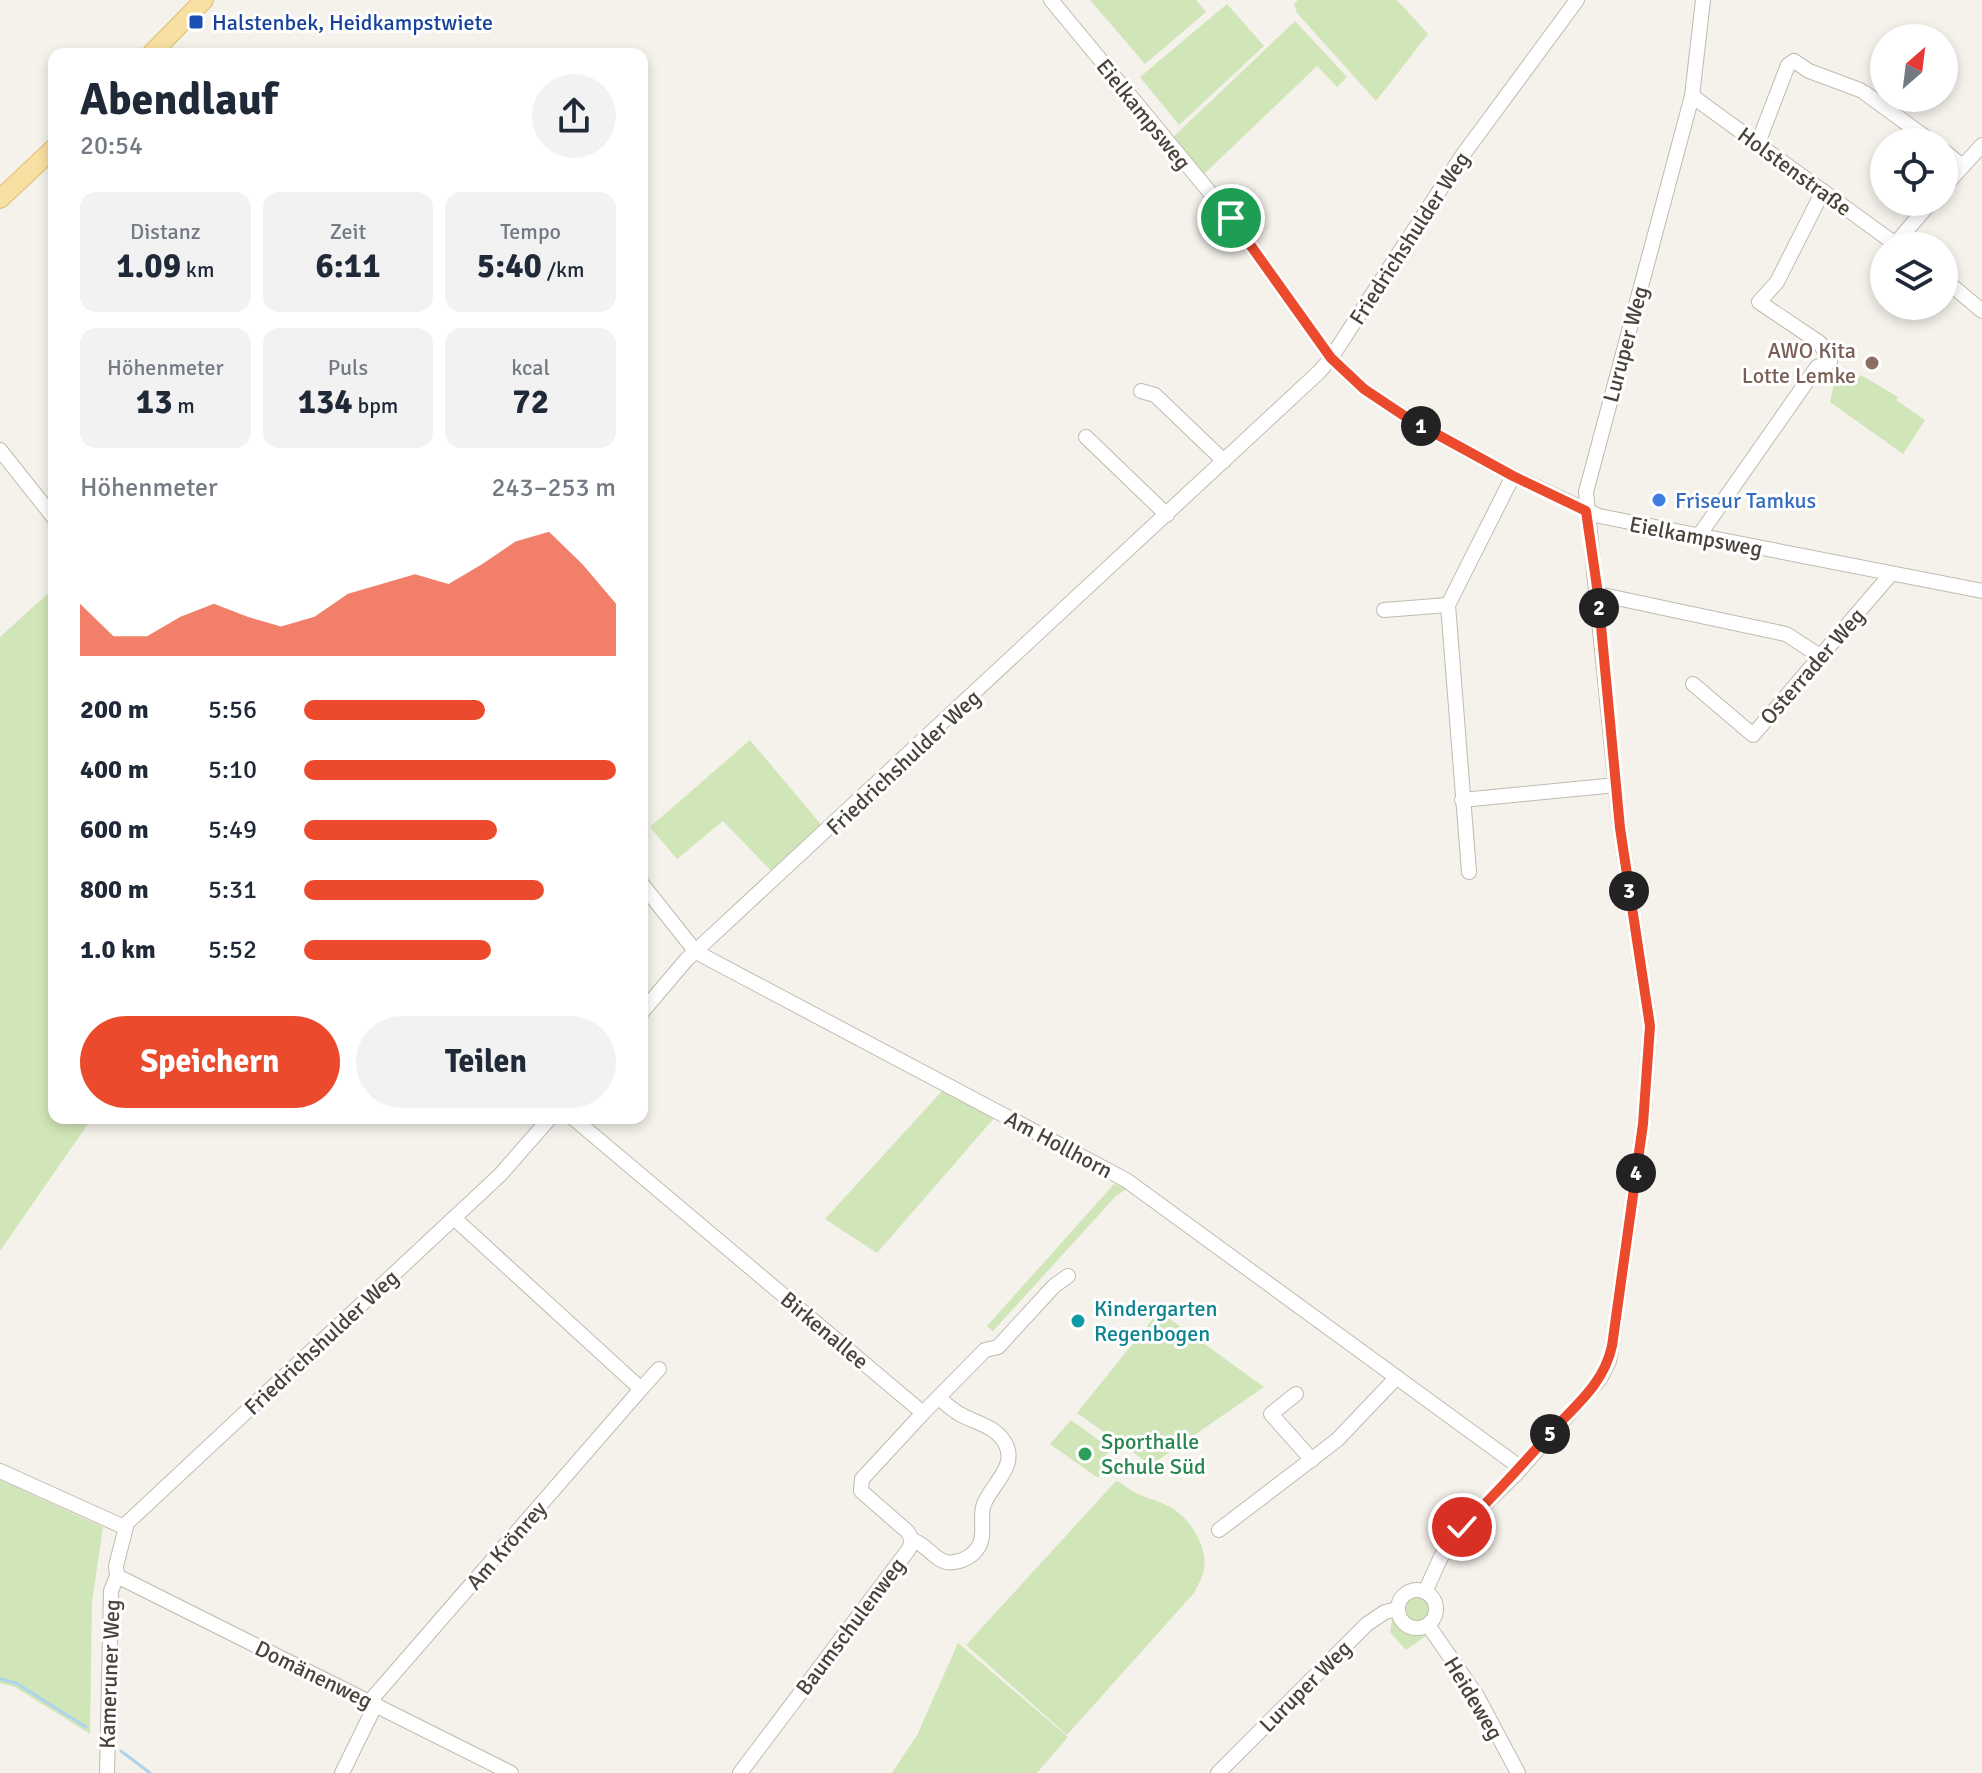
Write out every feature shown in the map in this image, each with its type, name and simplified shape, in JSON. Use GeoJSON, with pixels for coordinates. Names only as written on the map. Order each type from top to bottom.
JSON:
{"type":"FeatureCollection","features":[{"type":"Feature","properties":{"kind":"main road"},"geometry":{"type":"LineString","coordinates":[[157,48],[204,0]]}},
{"type":"Feature","properties":{"kind":"main road"},"geometry":{"type":"LineString","coordinates":[[0,199],[48,159]]}},
{"type":"Feature","properties":{"kind":"street","name":"Eielkampsweg"},"geometry":{"type":"LineString","coordinates":[[1051,0],[1231,218],[1331,358],[1364,389],[1409,419],[1513,476],[1599,516],[1982,591]]}},
{"type":"Feature","properties":{"kind":"street","name":"Friedrichshulder Weg"},"geometry":{"type":"LineString","coordinates":[[648,1005],[696,952],[1319,372],[1462,156],[1577,0]]}},
{"type":"Feature","properties":{"kind":"street","name":"Luruper Weg"},"geometry":{"type":"LineString","coordinates":[[1425,1592],[1441,1557],[1454,1538],[1592,1389],[1606,1368],[1612,1346],[1645,1109],[1650,1026],[1616,785],[1598,594],[1586,511],[1590,474],[1692,96],[1703,0]]}},
{"type":"Feature","properties":{"kind":"street"},"geometry":{"type":"LineString","coordinates":[[1758,143],[1788,65],[1794,61],[1809,71],[1862,92],[1912,128]]}},
{"type":"Feature","properties":{"kind":"street","name":"Holstenstraße"},"geometry":{"type":"LineString","coordinates":[[1692,96],[1878,232]]}},
{"type":"Feature","properties":{"kind":"street"},"geometry":{"type":"LineString","coordinates":[[1958,171],[1982,145]]}},
{"type":"Feature","properties":{"kind":"street"},"geometry":{"type":"LineString","coordinates":[[1958,163],[1962,166]]}},
{"type":"Feature","properties":{"kind":"street"},"geometry":{"type":"LineString","coordinates":[[1698,537],[1817,367],[1830,362],[1820,343],[1759,302],[1777,282],[1823,191]]}},
{"type":"Feature","properties":{"kind":"street"},"geometry":{"type":"LineString","coordinates":[[1907,232],[1920,216]]}},
{"type":"Feature","properties":{"kind":"street"},"geometry":{"type":"LineString","coordinates":[[1958,291],[1982,311]]}},
{"type":"Feature","properties":{"kind":"street"},"geometry":{"type":"LineString","coordinates":[[1141,391],[1155,395],[1224,461]]}},
{"type":"Feature","properties":{"kind":"street"},"geometry":{"type":"LineString","coordinates":[[1086,437],[1167,515]]}},
{"type":"Feature","properties":{"kind":"street"},"geometry":{"type":"LineString","coordinates":[[2,456],[48,511]]}},
{"type":"Feature","properties":{"kind":"street"},"geometry":{"type":"LineString","coordinates":[[1469,872],[1448,605],[1513,476]]}},
{"type":"Feature","properties":{"kind":"street","name":"Osterrader Weg"},"geometry":{"type":"LineString","coordinates":[[1693,684],[1753,735],[1891,574]]}},
{"type":"Feature","properties":{"kind":"street"},"geometry":{"type":"LineString","coordinates":[[1598,594],[1786,634],[1820,656]]}},
{"type":"Feature","properties":{"kind":"street"},"geometry":{"type":"LineString","coordinates":[[1384,610],[1448,605]]}},
{"type":"Feature","properties":{"kind":"street"},"geometry":{"type":"LineString","coordinates":[[1462,800],[1616,785]]}},
{"type":"Feature","properties":{"kind":"street"},"geometry":{"type":"LineString","coordinates":[[648,892],[696,952]]}},
{"type":"Feature","properties":{"kind":"street","name":"Am Hollhorn"},"geometry":{"type":"LineString","coordinates":[[696,952],[1126,1180],[1521,1468]]}},
{"type":"Feature","properties":{"kind":"street","name":"Friedrichshulder Weg"},"geometry":{"type":"LineString","coordinates":[[124,1527],[500,1175],[545,1124]]}},
{"type":"Feature","properties":{"kind":"street","name":"Birkenallee"},"geometry":{"type":"LineString","coordinates":[[580,1124],[923,1413]]}},
{"type":"Feature","properties":{"kind":"street"},"geometry":{"type":"LineString","coordinates":[[454,1218],[641,1389]]}},
{"type":"Feature","properties":{"kind":"street"},"geometry":{"type":"LineString","coordinates":[[923,1413],[985,1350],[998,1347],[1054,1286],[1068,1276]]}},
{"type":"Feature","properties":{"kind":"street","name":"Am Krönrey"},"geometry":{"type":"LineString","coordinates":[[342,1773],[373,1703],[659,1369]]}},
{"type":"Feature","properties":{"kind":"street"},"geometry":{"type":"LineString","coordinates":[[1219,1530],[1358,1421],[1397,1377]]}},
{"type":"Feature","properties":{"kind":"street"},"geometry":{"type":"LineString","coordinates":[[1296,1394],[1271,1414],[1312,1460]]}},
{"type":"Feature","properties":{"kind":"street"},"geometry":{"type":"LineString","coordinates":[[912,1540],[918,1541],[943,1562],[950,1563],[971,1555],[981,1542],[981,1516],[986,1500],[1006,1467],[1006,1445],[999,1436],[990,1428],[955,1412],[939,1398]]}},
{"type":"Feature","properties":{"kind":"street","name":"Baumschulenweg"},"geometry":{"type":"LineString","coordinates":[[740,1773],[909,1549],[912,1540],[908,1532],[861,1491],[862,1479],[923,1413]]}},
{"type":"Feature","properties":{"kind":"street"},"geometry":{"type":"LineString","coordinates":[[0,1471],[124,1527],[116,1566],[117,1576]]}},
{"type":"Feature","properties":{"kind":"street","name":"Domänenweg"},"geometry":{"type":"LineString","coordinates":[[117,1576],[511,1773]]}},
{"type":"Feature","properties":{"kind":"street","name":"Kameruner Weg"},"geometry":{"type":"LineString","coordinates":[[107,1773],[111,1591],[117,1576]]}},
{"type":"Feature","properties":{"kind":"street"},"geometry":{"type":"LineString","coordinates":[[1408,1592],[1425,1592],[1435,1602],[1435,1615],[1428,1625],[1409,1625],[1403,1621],[1399,1603],[1408,1592]]}},
{"type":"Feature","properties":{"kind":"street","name":"Luruper Weg"},"geometry":{"type":"LineString","coordinates":[[1218,1773],[1367,1624],[1385,1612],[1398,1609]]}},
{"type":"Feature","properties":{"kind":"street","name":"Heideweg"},"geometry":{"type":"LineString","coordinates":[[1428,1625],[1477,1696],[1518,1773]]}},
{"type":"Feature","properties":{"kind":"green space"},"geometry":{"type":"Polygon","coordinates":[[[1090,0],[1196,0],[1206,12],[1145,64],[1090,0]]]}},
{"type":"Feature","properties":{"kind":"green space"},"geometry":{"type":"Polygon","coordinates":[[[1298,0],[1397,0],[1428,34],[1376,101],[1297,13],[1294,4],[1298,0]]]}},
{"type":"Feature","properties":{"kind":"green space"},"geometry":{"type":"Polygon","coordinates":[[[1227,4],[1264,46],[1179,125],[1140,77],[1227,4]]]}},
{"type":"Feature","properties":{"kind":"green space"},"geometry":{"type":"Polygon","coordinates":[[[1295,21],[1347,77],[1337,87],[1317,66],[1202,176],[1172,138],[1295,21]]]}},
{"type":"Feature","properties":{"kind":"green space"},"geometry":{"type":"Polygon","coordinates":[[[1843,372],[1857,380],[1861,375],[1898,397],[1896,400],[1925,420],[1903,454],[1830,402],[1834,384],[1843,372]]]}},
{"type":"Feature","properties":{"kind":"green space"},"geometry":{"type":"Polygon","coordinates":[[[48,593],[48,1124],[88,1124],[0,1251],[0,637],[48,593]]]}},
{"type":"Feature","properties":{"kind":"green space"},"geometry":{"type":"Polygon","coordinates":[[[750,740],[823,827],[774,874],[723,821],[677,859],[650,827],[750,740]]]}},
{"type":"Feature","properties":{"kind":"green space"},"geometry":{"type":"Polygon","coordinates":[[[943,1090],[995,1117],[877,1253],[825,1219],[943,1090]]]}},
{"type":"Feature","properties":{"kind":"green space"},"geometry":{"type":"Polygon","coordinates":[[[1114,1184],[1128,1188],[1116,1196],[993,1331],[987,1326],[1114,1184]]]}},
{"type":"Feature","properties":{"kind":"green space"},"geometry":{"type":"Polygon","coordinates":[[[1159,1311],[1264,1387],[1151,1465],[1077,1413],[1159,1311]]]}},
{"type":"Feature","properties":{"kind":"green space","name":"Sporthalle Schule Süd"},"geometry":{"type":"Polygon","coordinates":[[[1071,1420],[1111,1449],[1103,1459],[1109,1463],[1098,1478],[1050,1444],[1071,1420]]]}},
{"type":"Feature","properties":{"kind":"green space"},"geometry":{"type":"Polygon","coordinates":[[[0,1480],[103,1527],[92,1602],[90,1734],[15,1687],[0,1683],[0,1480]]]}},
{"type":"Feature","properties":{"kind":"green space"},"geometry":{"type":"Polygon","coordinates":[[[1116,1481],[1170,1507],[1191,1525],[1203,1552],[1204,1570],[1194,1593],[1067,1735],[966,1645],[1116,1481]]]}},
{"type":"Feature","properties":{"kind":"green space"},"geometry":{"type":"Polygon","coordinates":[[[1418,1597],[1427,1600],[1430,1609],[1427,1618],[1418,1621],[1409,1618],[1406,1609],[1409,1600],[1418,1597]]]}},
{"type":"Feature","properties":{"kind":"green space"},"geometry":{"type":"Polygon","coordinates":[[[1392,1620],[1426,1636],[1406,1650],[1390,1632],[1392,1620]]]}},
{"type":"Feature","properties":{"kind":"green space"},"geometry":{"type":"Polygon","coordinates":[[[958,1643],[1068,1737],[1037,1773],[892,1773],[917,1735],[958,1643]]]}},
{"type":"Feature","properties":{"kind":"waterway"},"geometry":{"type":"LineString","coordinates":[[0,1679],[16,1683],[86,1727]]}},
{"type":"Feature","properties":{"kind":"waterway"},"geometry":{"type":"LineString","coordinates":[[121,1751],[150,1773]]}},
{"type":"Feature","properties":{"kind":"place","name":"Halstenbek, Heidkampstwiete"},"geometry":{"type":"Point","coordinates":[196,22]}},
{"type":"Feature","properties":{"kind":"place","name":"AWO Kita Lotte Lemke"},"geometry":{"type":"Point","coordinates":[1872,363]}},
{"type":"Feature","properties":{"kind":"place","name":"Friseur Tamkus"},"geometry":{"type":"Point","coordinates":[1659,500]}},
{"type":"Feature","properties":{"kind":"place","name":"Kindergarten Regenbogen"},"geometry":{"type":"Point","coordinates":[1078,1321]}},
{"type":"Feature","properties":{"kind":"place","name":"Sporthalle Schule Süd"},"geometry":{"type":"Point","coordinates":[1085,1454]}},
{"type":"Feature","properties":{"kind":"route"},"geometry":{"type":"LineString","coordinates":[[1231,218],[1331,358],[1364,389],[1409,419],[1513,476],[1586,511],[1598,594],[1620,828],[1650,1026],[1643,1124],[1612,1346],[1606,1368],[1592,1389],[1515,1475],[1462,1527]]}}]}
